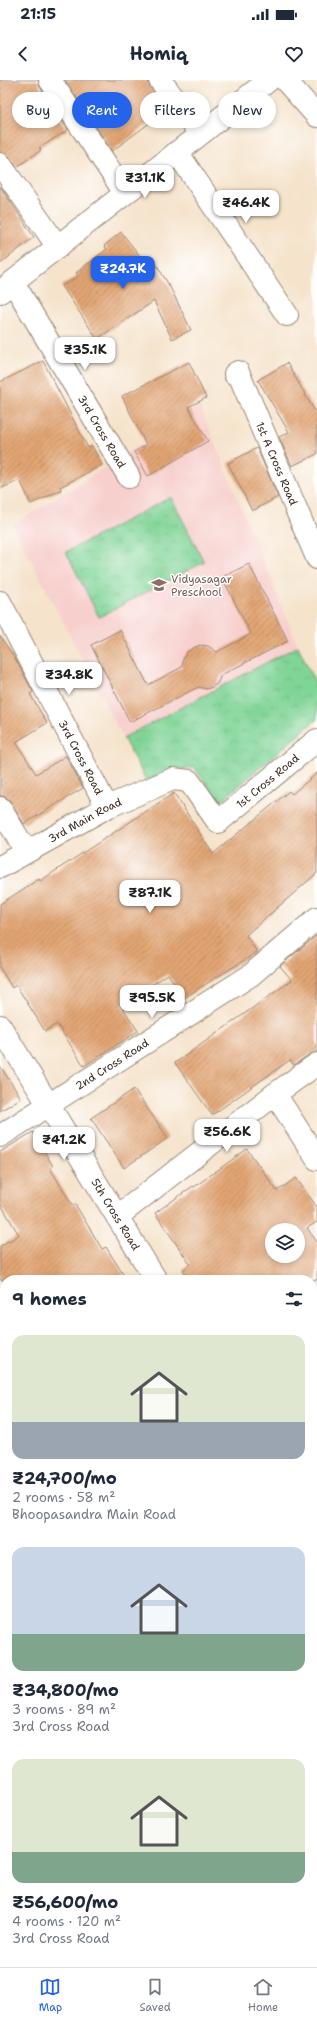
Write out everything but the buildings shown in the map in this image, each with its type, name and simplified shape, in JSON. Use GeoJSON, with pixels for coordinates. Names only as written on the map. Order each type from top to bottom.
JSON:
{"type":"FeatureCollection","features":[{"type":"Feature","properties":{"kind":"street"},"geometry":{"type":"LineString","coordinates":[[50,80],[126,193]]}},
{"type":"Feature","properties":{"kind":"street"},"geometry":{"type":"LineString","coordinates":[[160,80],[200,133]]}},
{"type":"Feature","properties":{"kind":"street"},"geometry":{"type":"LineString","coordinates":[[6,287],[269,80]]}},
{"type":"Feature","properties":{"kind":"street"},"geometry":{"type":"LineString","coordinates":[[284,80],[317,116]]}},
{"type":"Feature","properties":{"kind":"street"},"geometry":{"type":"LineString","coordinates":[[177,152],[287,315]]}},
{"type":"Feature","properties":{"kind":"street"},"geometry":{"type":"LineString","coordinates":[[0,164],[58,247]]}},
{"type":"Feature","properties":{"kind":"street","name":"3rd Cross Road"},"geometry":{"type":"LineString","coordinates":[[6,287],[129,477]]}},
{"type":"Feature","properties":{"kind":"street","name":"1st A Cross Road"},"geometry":{"type":"LineString","coordinates":[[235,374],[238,372],[317,558]]}},
{"type":"Feature","properties":{"kind":"street","name":"3rd Cross Road"},"geometry":{"type":"LineString","coordinates":[[0,602],[107,807]]}},
{"type":"Feature","properties":{"kind":"street","name":"1st Cross Road"},"geometry":{"type":"LineString","coordinates":[[173,779],[189,781],[218,822],[317,740]]}},
{"type":"Feature","properties":{"kind":"street","name":"3rd Main Road"},"geometry":{"type":"LineString","coordinates":[[0,867],[26,851],[107,807],[173,779]]}},
{"type":"Feature","properties":{"kind":"street"},"geometry":{"type":"LineString","coordinates":[[0,808],[26,851]]}},
{"type":"Feature","properties":{"kind":"street","name":"2nd Cross Road"},"geometry":{"type":"LineString","coordinates":[[0,1136],[49,1106],[251,975],[317,918]]}},
{"type":"Feature","properties":{"kind":"street","name":"5th Cross Road"},"geometry":{"type":"LineString","coordinates":[[0,1026],[153,1275]]}},
{"type":"Feature","properties":{"kind":"street"},"geometry":{"type":"LineString","coordinates":[[118,1216],[275,1094],[317,1064]]}},
{"type":"Feature","properties":{"kind":"street"},"geometry":{"type":"LineString","coordinates":[[275,1094],[317,1159]]}},
{"type":"Feature","properties":{"kind":"shaded area","name":"Vidyasagar Preschool"},"geometry":{"type":"Polygon","coordinates":[[[200,407],[298,646],[123,738],[13,525],[200,407]]]}},
{"type":"Feature","properties":{"kind":"green space"},"geometry":{"type":"Polygon","coordinates":[[[171,497],[204,562],[99,617],[66,552],[171,497]]]}},
{"type":"Feature","properties":{"kind":"green space"},"geometry":{"type":"Polygon","coordinates":[[[298,646],[317,687],[317,719],[220,802],[194,767],[146,780],[123,738],[298,646]]]}},
{"type":"Feature","properties":{"kind":"place","name":"Vidyasagar Preschool"},"geometry":{"type":"Point","coordinates":[159,585]}}]}
